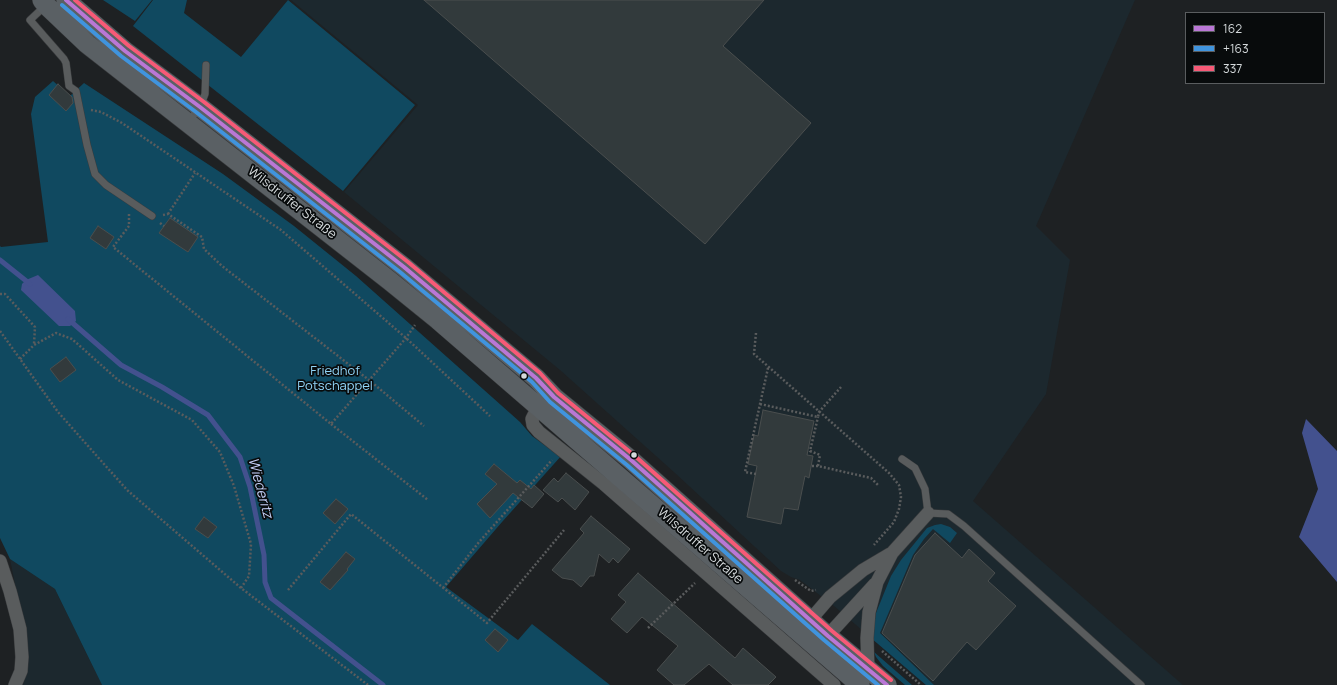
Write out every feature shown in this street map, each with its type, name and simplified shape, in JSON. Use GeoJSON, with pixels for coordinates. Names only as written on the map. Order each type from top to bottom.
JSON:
{"type":"FeatureCollection","features":[{"type":"Feature","properties":{"kind":"main road","name":"Wilsdruffer Straße"},"geometry":{"type":"LineString","coordinates":[[66,0],[125,51],[200,107],[404,267],[536,378],[547,402]]}},
{"type":"Feature","properties":{"kind":"main road","name":"Wilsdruffer Straße"},"geometry":{"type":"LineString","coordinates":[[46,2],[88,44],[188,123],[547,402],[631,460],[823,642],[864,677],[887,685]]}},
{"type":"Feature","properties":{"kind":"street","name":"Wilsdruffer Straße"},"geometry":{"type":"LineString","coordinates":[[547,402],[532,419],[533,425],[539,432],[604,484],[834,685]]}},
{"type":"Feature","properties":{"kind":"street"},"geometry":{"type":"LineString","coordinates":[[823,642],[876,582],[892,553],[928,513]]}},
{"type":"Feature","properties":{"kind":"street"},"geometry":{"type":"LineString","coordinates":[[805,626],[830,597],[864,570],[892,553]]}},
{"type":"Feature","properties":{"kind":"street"},"geometry":{"type":"LineString","coordinates":[[0,561],[10,590],[20,629],[22,657],[21,671],[15,685]]}},
{"type":"Feature","properties":{"kind":"street"},"geometry":{"type":"LineString","coordinates":[[864,677],[869,612],[876,582]]}},
{"type":"Feature","properties":{"kind":"lane"},"geometry":{"type":"LineString","coordinates":[[46,2],[30,20],[64,59],[69,86],[76,91],[87,145],[96,174],[106,185],[152,216]]}},
{"type":"Feature","properties":{"kind":"lane"},"geometry":{"type":"LineString","coordinates":[[188,123],[200,107],[205,94],[206,66]]}},
{"type":"Feature","properties":{"kind":"lane"},"geometry":{"type":"LineString","coordinates":[[902,459],[915,468],[926,488],[928,513],[948,514],[964,526],[1141,685]]}},
{"type":"Feature","properties":{"kind":"path"},"geometry":{"type":"LineString","coordinates":[[80,109],[101,112],[122,123],[281,230],[406,338],[490,416]]}},
{"type":"Feature","properties":{"kind":"path"},"geometry":{"type":"LineString","coordinates":[[168,214],[195,173]]}},
{"type":"Feature","properties":{"kind":"path"},"geometry":{"type":"LineString","coordinates":[[132,202],[129,209],[129,226],[113,247],[331,424],[428,500]]}},
{"type":"Feature","properties":{"kind":"path"},"geometry":{"type":"LineString","coordinates":[[152,216],[168,214],[202,237],[204,249],[222,266],[369,380],[424,426]]}},
{"type":"Feature","properties":{"kind":"path"},"geometry":{"type":"LineString","coordinates":[[0,294],[6,294],[35,327],[34,344]]}},
{"type":"Feature","properties":{"kind":"path"},"geometry":{"type":"LineString","coordinates":[[331,424],[406,338],[413,327]]}},
{"type":"Feature","properties":{"kind":"path"},"geometry":{"type":"LineString","coordinates":[[0,331],[58,412],[127,490],[241,588],[368,685]]}},
{"type":"Feature","properties":{"kind":"path"},"geometry":{"type":"LineString","coordinates":[[20,359],[34,344],[56,333],[72,339],[118,380],[192,420],[220,452],[234,486],[251,544],[249,576],[241,588]]}},
{"type":"Feature","properties":{"kind":"path"},"geometry":{"type":"LineString","coordinates":[[756,333],[754,354],[889,473],[900,485],[901,497],[899,509],[894,522],[873,546]]}},
{"type":"Feature","properties":{"kind":"path"},"geometry":{"type":"LineString","coordinates":[[756,474],[745,472],[768,367]]}},
{"type":"Feature","properties":{"kind":"path"},"geometry":{"type":"LineString","coordinates":[[818,466],[820,455],[810,451],[819,412],[841,387]]}},
{"type":"Feature","properties":{"kind":"path"},"geometry":{"type":"LineString","coordinates":[[760,404],[818,417]]}},
{"type":"Feature","properties":{"kind":"path"},"geometry":{"type":"LineString","coordinates":[[442,588],[479,542],[553,459]]}},
{"type":"Feature","properties":{"kind":"path"},"geometry":{"type":"LineString","coordinates":[[812,466],[818,466],[870,478],[878,485]]}},
{"type":"Feature","properties":{"kind":"path"},"geometry":{"type":"LineString","coordinates":[[288,590],[351,514],[442,588],[488,622],[564,530]]}},
{"type":"Feature","properties":{"kind":"path"},"geometry":{"type":"LineString","coordinates":[[648,628],[696,581]]}},
{"type":"Feature","properties":{"kind":"path"},"geometry":{"type":"LineString","coordinates":[[811,591],[822,589]]}},
{"type":"Feature","properties":{"kind":"path"},"geometry":{"type":"LineString","coordinates":[[880,649],[921,685]]}},
{"type":"Feature","properties":{"kind":"shaded area"},"geometry":{"type":"Polygon","coordinates":[[[291,0],[1135,0],[1036,226],[1070,260],[1046,394],[973,501],[1183,685],[926,685],[834,606],[800,580],[781,571],[560,370],[344,192],[418,105],[291,0]]]}},
{"type":"Feature","properties":{"kind":"shaded area"},"geometry":{"type":"Polygon","coordinates":[[[10,559],[55,589],[102,685],[23,685],[27,668],[28,650],[10,559]]]}},
{"type":"Feature","properties":{"kind":"green space"},"geometry":{"type":"Polygon","coordinates":[[[103,0],[152,0],[135,21],[103,0]]]}},
{"type":"Feature","properties":{"kind":"green space"},"geometry":{"type":"Polygon","coordinates":[[[153,0],[187,0],[184,13],[241,57],[288,0],[415,105],[343,191],[133,26],[153,0]]]}},
{"type":"Feature","properties":{"kind":"green space","name":"Friedhof Potschappel"},"geometry":{"type":"Polygon","coordinates":[[[53,81],[70,96],[84,83],[223,174],[294,226],[356,276],[520,422],[532,436],[554,452],[562,455],[446,587],[518,640],[532,624],[610,685],[102,685],[55,589],[10,559],[0,538],[0,246],[48,242],[31,114],[35,97],[53,81]]]}},
{"type":"Feature","properties":{"kind":"green space"},"geometry":{"type":"Polygon","coordinates":[[[941,524],[950,527],[957,533],[950,543],[933,529],[924,539],[913,555],[880,633],[934,685],[926,685],[871,638],[876,613],[891,576],[901,560],[927,528],[941,524]]]}},
{"type":"Feature","properties":{"kind":"green space"},"geometry":{"type":"Polygon","coordinates":[[[874,652],[912,685],[905,685],[883,666],[874,652]]]}},
{"type":"Feature","properties":{"kind":"water"},"geometry":{"type":"Polygon","coordinates":[[[38,275],[75,311],[76,321],[70,326],[59,326],[21,290],[22,284],[26,280],[38,275]]]}},
{"type":"Feature","properties":{"kind":"water"},"geometry":{"type":"Polygon","coordinates":[[[1306,419],[1337,451],[1337,582],[1299,537],[1318,489],[1302,433],[1306,419]]]}},
{"type":"Feature","properties":{"kind":"building"},"geometry":{"type":"Polygon","coordinates":[[[424,0],[764,0],[723,46],[811,123],[705,244],[424,0]]]}},
{"type":"Feature","properties":{"kind":"building"},"geometry":{"type":"Polygon","coordinates":[[[58,84],[72,97],[73,103],[66,111],[49,95],[58,84]]]}},
{"type":"Feature","properties":{"kind":"building"},"geometry":{"type":"Polygon","coordinates":[[[170,218],[198,237],[188,252],[159,233],[170,218]]]}},
{"type":"Feature","properties":{"kind":"building"},"geometry":{"type":"Polygon","coordinates":[[[98,226],[114,237],[106,249],[90,238],[98,226]]]}},
{"type":"Feature","properties":{"kind":"building"},"geometry":{"type":"Polygon","coordinates":[[[66,357],[76,370],[60,382],[50,369],[66,357]]]}},
{"type":"Feature","properties":{"kind":"building"},"geometry":{"type":"Polygon","coordinates":[[[763,410],[814,421],[807,455],[813,456],[809,478],[805,476],[798,510],[784,508],[781,524],[747,517],[757,466],[748,464],[754,435],[758,436],[763,410]]]}},
{"type":"Feature","properties":{"kind":"building"},"geometry":{"type":"Polygon","coordinates":[[[494,464],[517,483],[520,480],[531,489],[534,485],[544,494],[532,508],[513,493],[490,518],[477,504],[497,484],[485,474],[494,464]]]}},
{"type":"Feature","properties":{"kind":"building"},"geometry":{"type":"Polygon","coordinates":[[[566,473],[589,492],[575,510],[562,498],[558,502],[543,490],[554,478],[558,482],[566,473]]]}},
{"type":"Feature","properties":{"kind":"building"},"geometry":{"type":"Polygon","coordinates":[[[336,499],[348,509],[335,524],[323,513],[336,499]]]}},
{"type":"Feature","properties":{"kind":"building"},"geometry":{"type":"Polygon","coordinates":[[[591,516],[630,549],[618,563],[613,558],[609,563],[599,554],[594,576],[590,576],[581,587],[573,580],[562,578],[552,570],[584,533],[580,529],[591,516]]]}},
{"type":"Feature","properties":{"kind":"building"},"geometry":{"type":"Polygon","coordinates":[[[204,517],[217,527],[208,538],[195,529],[204,517]]]}},
{"type":"Feature","properties":{"kind":"building"},"geometry":{"type":"Polygon","coordinates":[[[935,533],[962,558],[969,549],[995,573],[988,581],[1016,606],[976,650],[967,642],[933,681],[882,633],[915,555],[935,533]]]}},
{"type":"Feature","properties":{"kind":"building"},"geometry":{"type":"Polygon","coordinates":[[[346,552],[355,559],[347,569],[348,570],[330,590],[320,582],[346,552]]]}},
{"type":"Feature","properties":{"kind":"building"},"geometry":{"type":"Polygon","coordinates":[[[638,573],[735,658],[743,648],[776,677],[768,685],[733,685],[709,664],[684,685],[674,685],[657,670],[678,646],[642,617],[627,633],[611,619],[626,602],[618,595],[638,573]]]}},
{"type":"Feature","properties":{"kind":"building"},"geometry":{"type":"Polygon","coordinates":[[[495,629],[508,640],[498,652],[485,640],[495,629]]]}},
{"type":"Feature","properties":{"kind":"waterway","name":"Wiederitz"},"geometry":{"type":"LineString","coordinates":[[0,260],[30,284]]}},
{"type":"Feature","properties":{"kind":"waterway","name":"Wiederitz"},"geometry":{"type":"LineString","coordinates":[[68,319],[121,365],[162,387],[208,415],[240,457],[250,487],[264,555],[265,582],[271,598],[383,685]]}},
{"type":"Feature","properties":{"kind":"transit line","name":"162"},"geometry":{"type":"LineString","coordinates":[[66,0],[125,51],[200,107],[404,267],[536,378],[554,397],[631,460],[828,636],[887,685]]}},
{"type":"Feature","properties":{"kind":"transit line","name":"337"},"geometry":{"type":"LineString","coordinates":[[75,0],[129,46],[204,102],[408,262],[540,373],[558,393],[635,456],[832,631],[891,680]]}},
{"type":"Feature","properties":{"kind":"transit line","name":"+163"},"geometry":{"type":"LineString","coordinates":[[62,5],[121,56],[196,112],[400,272],[532,382],[550,402],[627,465],[824,640],[878,685]]}}]}
